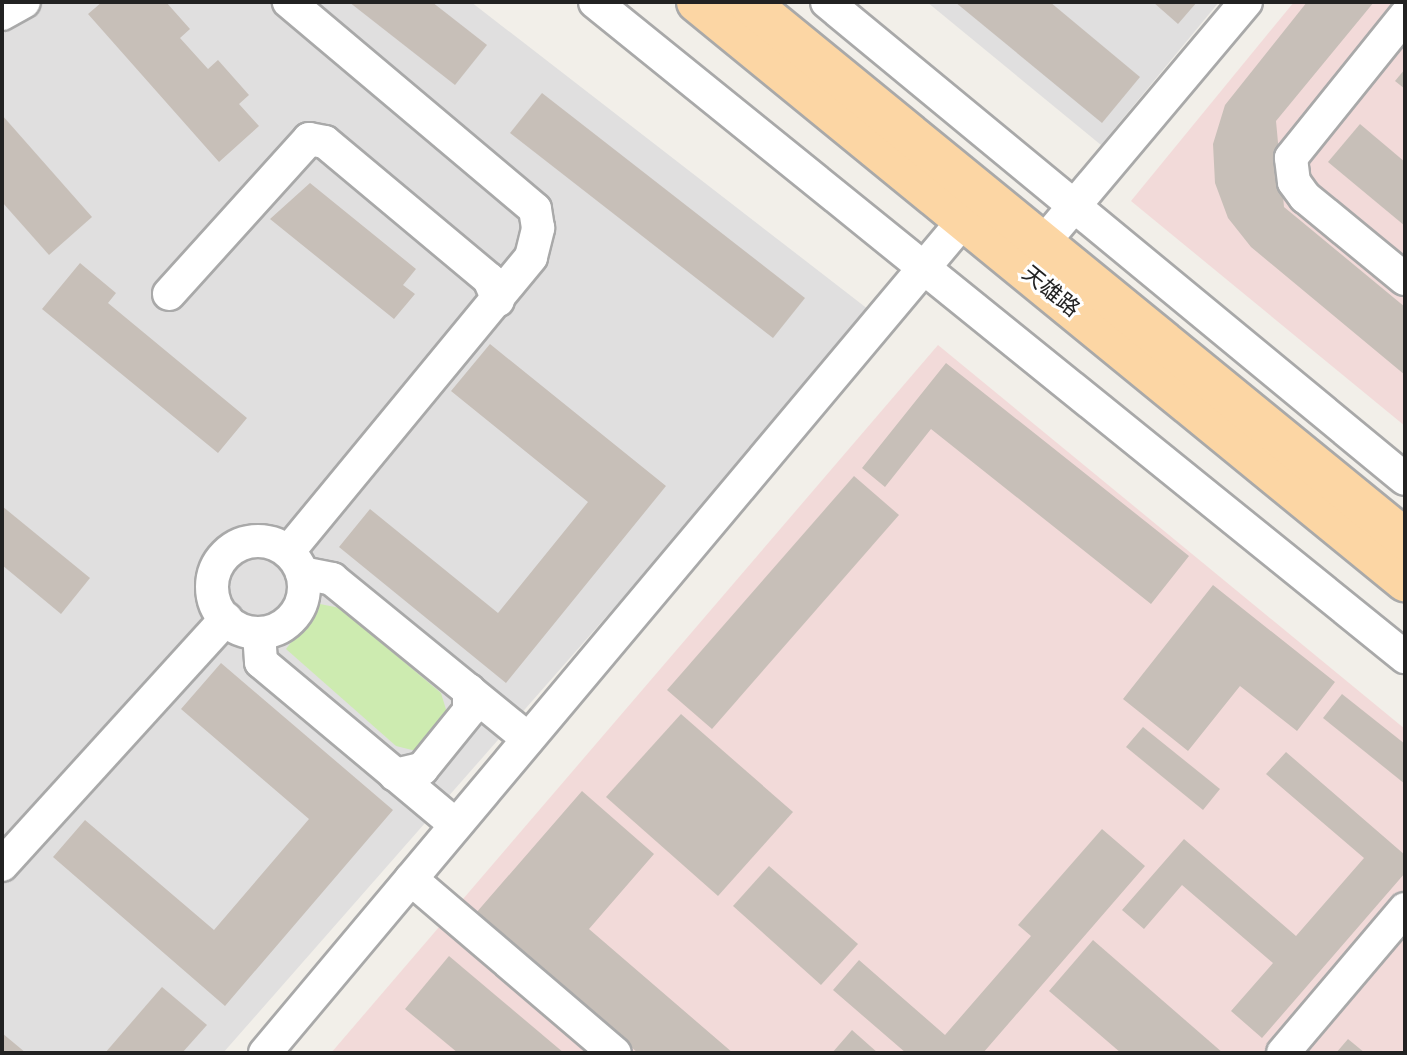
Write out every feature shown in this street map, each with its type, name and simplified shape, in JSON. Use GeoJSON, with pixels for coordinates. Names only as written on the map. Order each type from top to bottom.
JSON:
{"type":"FeatureCollection","features":[{"type":"Feature","properties":{"kind":"main road","name":"天雄路"},"geometry":{"type":"LineString","coordinates":[[697,2],[1405,581]]}},
{"type":"Feature","properties":{"kind":"main road","name":"天雄路"},"geometry":{"type":"LineString","coordinates":[[748,2],[1405,539]]}},
{"type":"Feature","properties":{"kind":"street"},"geometry":{"type":"LineString","coordinates":[[2,14],[24,2]]}},
{"type":"Feature","properties":{"kind":"street"},"geometry":{"type":"LineString","coordinates":[[259,633],[295,613],[295,562],[531,257],[535,209],[289,2]]}},
{"type":"Feature","properties":{"kind":"street"},"geometry":{"type":"LineString","coordinates":[[595,2],[921,271],[1405,657]]}},
{"type":"Feature","properties":{"kind":"street"},"geometry":{"type":"LineString","coordinates":[[827,2],[1405,479]]}},
{"type":"Feature","properties":{"kind":"street"},"geometry":{"type":"LineString","coordinates":[[1043,243],[1246,2]]}},
{"type":"Feature","properties":{"kind":"street"},"geometry":{"type":"LineString","coordinates":[[1405,16],[1291,158],[1294,182],[1305,197],[1405,279]]}},
{"type":"Feature","properties":{"kind":"street"},"geometry":{"type":"LineString","coordinates":[[169,294],[309,139],[325,142],[489,279],[498,300]]}},
{"type":"Feature","properties":{"kind":"street"},"geometry":{"type":"LineString","coordinates":[[265,1053],[964,220]]}},
{"type":"Feature","properties":{"kind":"street"},"geometry":{"type":"LineString","coordinates":[[259,633],[226,619],[211,589],[227,552],[264,541],[295,562],[332,579],[528,739]]}},
{"type":"Feature","properties":{"kind":"street"},"geometry":{"type":"LineString","coordinates":[[2,865],[226,619]]}},
{"type":"Feature","properties":{"kind":"street"},"geometry":{"type":"LineString","coordinates":[[259,633],[261,662],[456,825]]}},
{"type":"Feature","properties":{"kind":"street"},"geometry":{"type":"LineString","coordinates":[[395,775],[422,769],[469,711],[469,690]]}},
{"type":"Feature","properties":{"kind":"street"},"geometry":{"type":"LineString","coordinates":[[411,879],[615,1053]]}},
{"type":"Feature","properties":{"kind":"street"},"geometry":{"type":"LineString","coordinates":[[1283,1053],[1405,909]]}},
{"type":"Feature","properties":{"kind":"shaded area"},"geometry":{"type":"Polygon","coordinates":[[[2,2],[471,2],[873,313],[223,1053],[2,1053],[2,2]]]}},
{"type":"Feature","properties":{"kind":"shaded area"},"geometry":{"type":"Polygon","coordinates":[[[927,2],[1219,2],[1101,145],[927,2]]]}},
{"type":"Feature","properties":{"kind":"shaded area"},"geometry":{"type":"Polygon","coordinates":[[[1294,2],[1405,2],[1405,426],[1131,201],[1294,2]]]}},
{"type":"Feature","properties":{"kind":"shaded area"},"geometry":{"type":"Polygon","coordinates":[[[938,345],[1405,729],[1405,1053],[331,1053],[938,345]]]}},
{"type":"Feature","properties":{"kind":"green space"},"geometry":{"type":"Polygon","coordinates":[[[320,604],[340,608],[441,693],[448,716],[416,751],[396,746],[286,649],[320,604]]]}},
{"type":"Feature","properties":{"kind":"building"},"geometry":{"type":"Polygon","coordinates":[[[102,2],[166,2],[190,29],[180,38],[208,69],[218,60],[249,95],[239,104],[259,126],[219,162],[88,14],[102,2]]]}},
{"type":"Feature","properties":{"kind":"building"},"geometry":{"type":"Polygon","coordinates":[[[349,2],[432,2],[487,45],[455,85],[349,2]]]}},
{"type":"Feature","properties":{"kind":"building"},"geometry":{"type":"Polygon","coordinates":[[[955,2],[1050,2],[1140,77],[1102,123],[955,2]]]}},
{"type":"Feature","properties":{"kind":"building"},"geometry":{"type":"Polygon","coordinates":[[[1153,2],[1197,2],[1178,24],[1153,2]]]}},
{"type":"Feature","properties":{"kind":"building"},"geometry":{"type":"Polygon","coordinates":[[[1307,2],[1374,2],[1276,121],[1284,207],[1405,307],[1405,375],[1251,247],[1228,218],[1215,183],[1213,144],[1225,105],[1307,2]]]}},
{"type":"Feature","properties":{"kind":"building"},"geometry":{"type":"Polygon","coordinates":[[[1405,69],[1405,89],[1395,81],[1405,69]]]}},
{"type":"Feature","properties":{"kind":"building"},"geometry":{"type":"Polygon","coordinates":[[[542,93],[805,298],[773,338],[510,133],[542,93]]]}},
{"type":"Feature","properties":{"kind":"building"},"geometry":{"type":"Polygon","coordinates":[[[2,115],[92,217],[49,255],[2,202],[2,115]]]}},
{"type":"Feature","properties":{"kind":"building"},"geometry":{"type":"Polygon","coordinates":[[[1360,124],[1405,162],[1405,226],[1328,162],[1360,124]]]}},
{"type":"Feature","properties":{"kind":"building"},"geometry":{"type":"Polygon","coordinates":[[[310,183],[416,269],[403,285],[415,294],[394,319],[270,219],[310,183]]]}},
{"type":"Feature","properties":{"kind":"building"},"geometry":{"type":"Polygon","coordinates":[[[80,263],[116,293],[108,303],[247,418],[218,453],[42,309],[80,263]]]}},
{"type":"Feature","properties":{"kind":"building"},"geometry":{"type":"Polygon","coordinates":[[[490,344],[666,486],[506,683],[339,547],[370,509],[498,613],[588,502],[451,391],[490,344]]]}},
{"type":"Feature","properties":{"kind":"building"},"geometry":{"type":"Polygon","coordinates":[[[946,363],[1189,556],[1151,604],[931,429],[885,487],[862,468],[946,363]]]}},
{"type":"Feature","properties":{"kind":"building"},"geometry":{"type":"Polygon","coordinates":[[[854,476],[899,515],[712,729],[667,690],[854,476]]]}},
{"type":"Feature","properties":{"kind":"building"},"geometry":{"type":"Polygon","coordinates":[[[2,506],[90,578],[61,614],[2,565],[2,506]]]}},
{"type":"Feature","properties":{"kind":"building"},"geometry":{"type":"Polygon","coordinates":[[[1213,585],[1335,682],[1297,731],[1240,686],[1188,751],[1123,699],[1213,585]]]}},
{"type":"Feature","properties":{"kind":"building"},"geometry":{"type":"Polygon","coordinates":[[[221,663],[393,810],[225,1006],[53,857],[85,820],[214,930],[309,819],[181,709],[221,663]]]}},
{"type":"Feature","properties":{"kind":"building"},"geometry":{"type":"Polygon","coordinates":[[[1342,694],[1405,744],[1405,784],[1323,718],[1342,694]]]}},
{"type":"Feature","properties":{"kind":"building"},"geometry":{"type":"Polygon","coordinates":[[[681,714],[793,812],[718,896],[606,797],[681,714]]]}},
{"type":"Feature","properties":{"kind":"building"},"geometry":{"type":"Polygon","coordinates":[[[1143,727],[1220,789],[1203,810],[1126,747],[1143,727]]]}},
{"type":"Feature","properties":{"kind":"building"},"geometry":{"type":"Polygon","coordinates":[[[1286,752],[1405,855],[1405,873],[1262,1038],[1231,1011],[1273,963],[1182,885],[1144,929],[1122,910],[1184,839],[1296,936],[1364,858],[1266,774],[1286,752]]]}},
{"type":"Feature","properties":{"kind":"building"},"geometry":{"type":"Polygon","coordinates":[[[582,791],[654,854],[589,929],[733,1053],[638,1053],[476,913],[582,791]]]}},
{"type":"Feature","properties":{"kind":"building"},"geometry":{"type":"Polygon","coordinates":[[[1102,829],[1145,866],[983,1053],[906,1053],[833,990],[859,960],[945,1035],[1031,936],[1018,925],[1102,829]]]}},
{"type":"Feature","properties":{"kind":"building"},"geometry":{"type":"Polygon","coordinates":[[[769,866],[858,944],[821,985],[733,906],[769,866]]]}},
{"type":"Feature","properties":{"kind":"building"},"geometry":{"type":"Polygon","coordinates":[[[1093,940],[1223,1053],[1121,1053],[1049,991],[1093,940]]]}},
{"type":"Feature","properties":{"kind":"building"},"geometry":{"type":"Polygon","coordinates":[[[449,956],[564,1053],[458,1053],[405,1009],[449,956]]]}},
{"type":"Feature","properties":{"kind":"building"},"geometry":{"type":"Polygon","coordinates":[[[162,987],[207,1025],[182,1053],[105,1053],[162,987]]]}},
{"type":"Feature","properties":{"kind":"building"},"geometry":{"type":"Polygon","coordinates":[[[852,1030],[878,1053],[832,1053],[852,1030]]]}},
{"type":"Feature","properties":{"kind":"building"},"geometry":{"type":"Polygon","coordinates":[[[2,1033],[26,1053],[2,1053],[2,1033]]]}},
{"type":"Feature","properties":{"kind":"building"},"geometry":{"type":"Polygon","coordinates":[[[1348,1039],[1365,1053],[1336,1053],[1348,1039]]]}}]}
